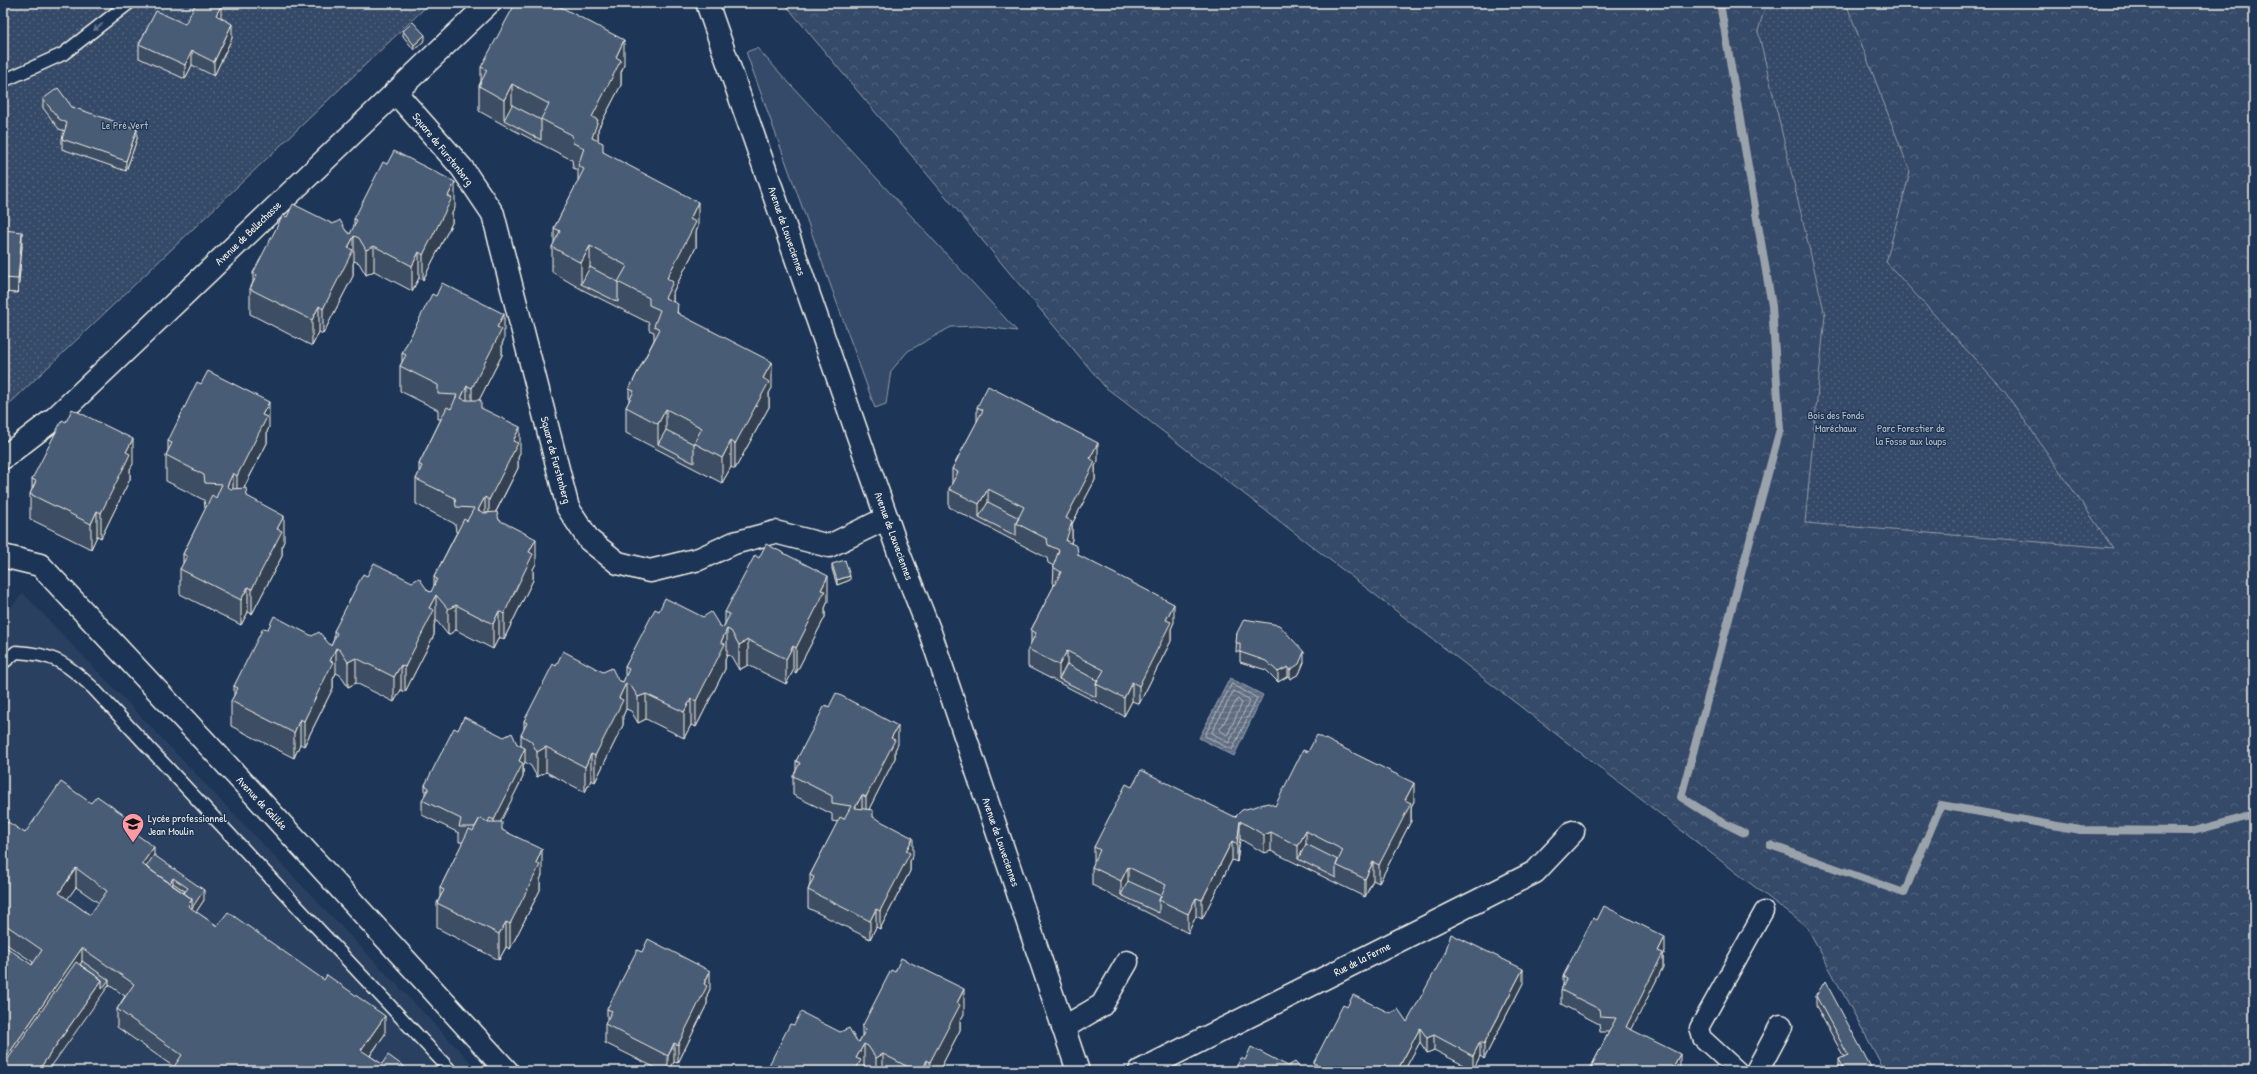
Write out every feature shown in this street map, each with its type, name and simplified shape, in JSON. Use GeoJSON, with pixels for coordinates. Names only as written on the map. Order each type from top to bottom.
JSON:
{"type":"FeatureCollection","features":[{"type":"Feature","properties":{"kind":"street","name":"Avenue de Bellechasse"},"geometry":{"type":"LineString","coordinates":[[3,458],[56,418],[489,3]]}},
{"type":"Feature","properties":{"kind":"street","name":"Avenue de Louveciennes"},"geometry":{"type":"LineString","coordinates":[[707,3],[887,518],[930,632],[1078,1071]]}},
{"type":"Feature","properties":{"kind":"street","name":"Square de Furstenberg"},"geometry":{"type":"LineString","coordinates":[[395,92],[462,168],[493,214],[568,508],[589,540],[618,564],[650,571],[699,559],[734,543],[775,532],[828,546],[887,518]]}},
{"type":"Feature","properties":{"kind":"street","name":"Avenue de Galilée"},"geometry":{"type":"LineString","coordinates":[[3,556],[40,565],[253,792],[507,1071]]}},
{"type":"Feature","properties":{"kind":"street","name":"Rue de la Ferme"},"geometry":{"type":"LineString","coordinates":[[1140,1071],[1535,872],[1573,832]]}},
{"type":"Feature","properties":{"kind":"street"},"geometry":{"type":"LineString","coordinates":[[1738,1071],[1702,1038],[1699,1028],[1764,912]]}},
{"type":"Feature","properties":{"kind":"street"},"geometry":{"type":"LineString","coordinates":[[1063,1028],[1102,1005],[1127,962]]}},
{"type":"Feature","properties":{"kind":"street"},"geometry":{"type":"LineString","coordinates":[[1757,1071],[1781,1026]]}},
{"type":"Feature","properties":{"kind":"lane"},"geometry":{"type":"LineString","coordinates":[[3,81],[63,54],[129,3]]}},
{"type":"Feature","properties":{"kind":"lane"},"geometry":{"type":"LineString","coordinates":[[3,663],[16,652],[41,654],[71,667],[92,687],[451,1071]]}},
{"type":"Feature","properties":{"kind":"shaded area","name":"Lycée professionnel Jean Moulin"},"geometry":{"type":"Polygon","coordinates":[[[23,593],[479,1071],[3,1071],[3,616],[23,593]]]}},
{"type":"Feature","properties":{"kind":"green space","name":"Le Pré Vert"},"geometry":{"type":"Polygon","coordinates":[[[3,3],[430,3],[3,410],[3,3]]]}},
{"type":"Feature","properties":{"kind":"green space","name":"Bois des Fonds Maréchaux"},"geometry":{"type":"Polygon","coordinates":[[[784,3],[2254,3],[2254,1071],[1885,1071],[1807,927],[1105,387],[784,3]]]}},
{"type":"Feature","properties":{"kind":"green space","name":"Parc Forestier de la Fosse aux loups"},"geometry":{"type":"Polygon","coordinates":[[[1846,3],[1910,172],[1886,262],[2005,392],[2113,548],[1805,523],[1825,315],[1758,31],[1766,4],[1846,3]]]}},
{"type":"Feature","properties":{"kind":"green space"},"geometry":{"type":"Polygon","coordinates":[[[757,48],[1017,331],[977,326],[951,327],[908,351],[891,371],[886,404],[875,408],[746,52],[757,48]]]}},
{"type":"Feature","properties":{"kind":"water"},"geometry":{"type":"Polygon","coordinates":[[[1230,678],[1263,695],[1234,756],[1199,738],[1230,678]]]}},
{"type":"Feature","properties":{"kind":"building"},"geometry":{"type":"Polygon","coordinates":[[[196,3],[214,3],[221,6],[216,15],[232,24],[214,62],[192,51],[185,65],[139,44],[156,11],[185,24],[196,3]]]}},
{"type":"Feature","properties":{"kind":"building"},"geometry":{"type":"Polygon","coordinates":[[[522,3],[553,3],[624,40],[616,57],[621,60],[592,117],[598,120],[592,138],[603,143],[603,152],[698,202],[690,219],[696,222],[667,278],[673,282],[665,298],[678,304],[677,313],[772,362],[763,378],[769,382],[735,444],[731,441],[722,458],[694,443],[702,428],[666,409],[658,424],[626,407],[634,391],[629,389],[660,329],[654,326],[660,310],[649,305],[649,298],[618,282],[627,266],[590,246],[581,263],[552,247],[560,231],[554,228],[584,169],[578,166],[584,148],[573,143],[572,135],[541,119],[549,104],[512,84],[504,100],[479,86],[487,70],[481,67],[515,4],[520,7],[522,3]]]}},
{"type":"Feature","properties":{"kind":"building"},"geometry":{"type":"Polygon","coordinates":[[[413,22],[425,35],[414,45],[403,31],[413,22]]]}},
{"type":"Feature","properties":{"kind":"building"},"geometry":{"type":"Polygon","coordinates":[[[58,88],[72,107],[137,129],[126,161],[62,139],[67,123],[59,119],[43,99],[58,88]]]}},
{"type":"Feature","properties":{"kind":"building"},"geometry":{"type":"Polygon","coordinates":[[[512,105],[541,120],[541,140],[504,120],[512,105]]]}},
{"type":"Feature","properties":{"kind":"building"},"geometry":{"type":"Polygon","coordinates":[[[394,151],[455,182],[448,196],[452,198],[423,255],[419,252],[412,266],[374,246],[366,250],[359,238],[354,236],[348,248],[353,250],[323,309],[319,306],[312,320],[250,289],[257,275],[253,273],[283,215],[287,217],[293,204],[333,224],[340,220],[346,231],[350,234],[357,220],[354,219],[383,162],[387,164],[394,151]]]}},
{"type":"Feature","properties":{"kind":"building"},"geometry":{"type":"Polygon","coordinates":[[[3,230],[22,232],[18,279],[3,278],[3,230]]]}},
{"type":"Feature","properties":{"kind":"building"},"geometry":{"type":"Polygon","coordinates":[[[590,267],[618,282],[618,302],[581,284],[590,267]]]}},
{"type":"Feature","properties":{"kind":"building"},"geometry":{"type":"Polygon","coordinates":[[[442,283],[504,314],[497,327],[502,329],[472,388],[467,386],[461,398],[466,400],[481,400],[481,408],[520,427],[513,441],[518,443],[489,500],[485,497],[478,510],[484,513],[497,512],[499,520],[536,539],[529,552],[533,554],[504,614],[499,611],[493,624],[456,605],[448,609],[436,595],[429,608],[434,610],[405,667],[401,665],[394,677],[356,658],[348,662],[340,650],[336,648],[330,661],[333,662],[304,721],[300,719],[294,733],[231,701],[238,688],[234,686],[263,628],[268,629],[274,616],[312,636],[319,632],[331,646],[337,633],[334,631],[363,574],[367,576],[374,563],[412,582],[419,578],[428,591],[431,592],[437,579],[434,577],[464,519],[467,521],[474,508],[456,507],[455,498],[416,479],[422,466],[419,464],[447,407],[451,409],[457,395],[438,394],[438,385],[400,366],[406,355],[402,353],[432,294],[436,296],[442,283]]]}},
{"type":"Feature","properties":{"kind":"building"},"geometry":{"type":"Polygon","coordinates":[[[208,371],[269,402],[262,415],[267,417],[237,476],[233,473],[227,486],[231,489],[246,488],[247,496],[284,516],[277,529],[282,531],[252,589],[248,587],[241,600],[180,569],[187,556],[183,554],[212,495],[216,498],[222,484],[205,483],[204,475],[166,455],[172,443],[168,441],[197,382],[201,384],[208,371]]]}},
{"type":"Feature","properties":{"kind":"building"},"geometry":{"type":"Polygon","coordinates":[[[988,386],[1098,443],[1090,458],[1095,462],[1066,518],[1072,521],[1066,541],[1077,546],[1078,555],[1174,604],[1166,620],[1171,622],[1139,686],[1132,682],[1124,698],[1096,684],[1104,670],[1067,651],[1059,665],[1028,649],[1036,633],[1031,630],[1061,572],[1053,567],[1059,550],[1048,545],[1047,539],[1016,523],[1024,507],[988,489],[979,504],[949,489],[958,472],[952,469],[983,410],[977,407],[988,386]]]}},
{"type":"Feature","properties":{"kind":"building"},"geometry":{"type":"Polygon","coordinates":[[[72,409],[133,439],[126,452],[130,454],[124,467],[101,513],[97,511],[91,524],[30,494],[36,481],[32,479],[62,420],[66,422],[72,409]]]}},
{"type":"Feature","properties":{"kind":"building"},"geometry":{"type":"Polygon","coordinates":[[[666,430],[694,444],[694,463],[658,444],[666,430]]]}},
{"type":"Feature","properties":{"kind":"building"},"geometry":{"type":"Polygon","coordinates":[[[988,502],[1019,518],[1016,523],[1016,536],[979,517],[988,502]]]}},
{"type":"Feature","properties":{"kind":"building"},"geometry":{"type":"Polygon","coordinates":[[[766,544],[828,576],[821,590],[825,591],[796,648],[793,646],[786,659],[748,640],[739,645],[731,631],[727,629],[721,642],[725,644],[696,701],[691,699],[684,712],[646,694],[638,697],[631,686],[626,683],[619,698],[623,700],[595,756],[591,754],[585,767],[546,747],[537,752],[531,741],[521,735],[527,723],[524,721],[553,664],[556,666],[563,651],[603,672],[612,668],[618,680],[623,682],[629,669],[625,667],[655,609],[659,611],[665,598],[703,617],[711,612],[719,625],[723,628],[730,614],[725,612],[755,555],[759,558],[766,544]]]}},
{"type":"Feature","properties":{"kind":"building"},"geometry":{"type":"Polygon","coordinates":[[[845,560],[850,576],[837,580],[832,564],[845,560]]]}},
{"type":"Feature","properties":{"kind":"building"},"geometry":{"type":"Polygon","coordinates":[[[1244,619],[1279,625],[1304,652],[1299,664],[1290,670],[1288,667],[1278,672],[1266,661],[1240,652],[1240,643],[1236,643],[1237,633],[1244,619]]]}},
{"type":"Feature","properties":{"kind":"building"},"geometry":{"type":"Polygon","coordinates":[[[1067,664],[1098,681],[1096,684],[1096,697],[1059,679],[1067,664]]]}},
{"type":"Feature","properties":{"kind":"building"},"geometry":{"type":"Polygon","coordinates":[[[836,693],[898,726],[891,738],[895,740],[866,797],[862,795],[855,808],[873,810],[873,817],[913,838],[906,851],[910,853],[880,911],[876,909],[870,921],[808,890],[814,877],[810,875],[840,817],[844,819],[851,806],[832,803],[832,796],[793,776],[800,763],[796,761],[825,705],[829,707],[836,693]]]}},
{"type":"Feature","properties":{"kind":"building"},"geometry":{"type":"Polygon","coordinates":[[[464,717],[504,737],[512,733],[517,744],[525,748],[519,761],[523,763],[494,820],[490,818],[487,822],[480,818],[475,827],[459,827],[461,819],[422,800],[429,788],[425,785],[454,728],[458,730],[464,717]]]}},
{"type":"Feature","properties":{"kind":"building"},"geometry":{"type":"Polygon","coordinates":[[[1317,735],[1414,783],[1405,800],[1411,803],[1379,865],[1373,862],[1365,879],[1336,865],[1343,850],[1306,831],[1298,846],[1271,832],[1264,835],[1240,821],[1237,844],[1232,841],[1202,900],[1196,898],[1188,914],[1159,900],[1166,885],[1128,867],[1121,881],[1092,867],[1100,850],[1094,847],[1126,784],[1132,787],[1141,770],[1235,817],[1242,810],[1268,803],[1275,806],[1303,750],[1308,752],[1317,735]]]}},
{"type":"Feature","properties":{"kind":"building"},"geometry":{"type":"Polygon","coordinates":[[[61,782],[91,803],[97,796],[131,820],[126,827],[154,847],[142,864],[192,899],[188,906],[217,926],[228,912],[324,980],[327,975],[385,1016],[361,1050],[382,1064],[388,1055],[410,1071],[171,1071],[182,1055],[117,1009],[134,984],[82,948],[3,1062],[3,945],[32,965],[42,950],[3,923],[3,829],[8,822],[25,833],[61,782]],[[76,868],[59,893],[90,915],[107,891],[76,868]]]}},
{"type":"Feature","properties":{"kind":"building"},"geometry":{"type":"Polygon","coordinates":[[[480,818],[487,822],[502,822],[502,830],[542,849],[536,863],[540,865],[510,924],[506,922],[499,934],[437,903],[444,890],[440,888],[469,829],[473,831],[480,818]]]}},
{"type":"Feature","properties":{"kind":"building"},"geometry":{"type":"Polygon","coordinates":[[[1306,844],[1338,860],[1336,865],[1336,878],[1298,859],[1306,844]]]}},
{"type":"Feature","properties":{"kind":"building"},"geometry":{"type":"Polygon","coordinates":[[[154,855],[204,890],[192,908],[192,899],[184,893],[188,888],[173,878],[170,883],[146,867],[154,855]]]}},
{"type":"Feature","properties":{"kind":"building"},"geometry":{"type":"Polygon","coordinates":[[[1128,881],[1161,896],[1159,900],[1159,913],[1121,895],[1128,881]]]}},
{"type":"Feature","properties":{"kind":"building"},"geometry":{"type":"Polygon","coordinates":[[[173,883],[185,891],[184,893],[172,885],[173,883]]]}},
{"type":"Feature","properties":{"kind":"building"},"geometry":{"type":"Polygon","coordinates":[[[1604,906],[1665,937],[1658,951],[1663,953],[1626,1027],[1680,1054],[1673,1067],[1677,1069],[1677,1071],[1589,1071],[1616,1018],[1600,1017],[1599,1009],[1561,990],[1567,978],[1563,976],[1593,918],[1597,920],[1604,906]]]}},
{"type":"Feature","properties":{"kind":"building"},"geometry":{"type":"Polygon","coordinates":[[[1451,934],[1523,969],[1484,1044],[1480,1042],[1473,1056],[1434,1035],[1427,1038],[1420,1028],[1397,1071],[1312,1071],[1317,1065],[1314,1062],[1343,1005],[1347,1007],[1353,995],[1390,1013],[1398,1009],[1407,1022],[1445,953],[1451,934]]]}},
{"type":"Feature","properties":{"kind":"building"},"geometry":{"type":"Polygon","coordinates":[[[648,939],[710,971],[704,984],[707,986],[678,1045],[674,1043],[668,1056],[605,1024],[612,1011],[607,1009],[637,950],[642,952],[648,939]]]}},
{"type":"Feature","properties":{"kind":"building"},"geometry":{"type":"Polygon","coordinates":[[[901,958],[964,989],[957,1003],[960,1005],[930,1062],[927,1060],[922,1071],[916,1071],[883,1054],[876,1058],[868,1046],[864,1044],[856,1058],[861,1060],[855,1071],[766,1071],[790,1024],[794,1025],[801,1012],[840,1032],[849,1028],[856,1040],[859,1042],[866,1029],[862,1027],[891,970],[895,972],[901,958]]]}},
{"type":"Feature","properties":{"kind":"building"},"geometry":{"type":"Polygon","coordinates":[[[82,961],[109,980],[102,989],[102,980],[80,965],[82,961]]]}},
{"type":"Feature","properties":{"kind":"building"},"geometry":{"type":"Polygon","coordinates":[[[76,962],[102,980],[38,1071],[3,1071],[3,1066],[76,962]]]}},
{"type":"Feature","properties":{"kind":"building"},"geometry":{"type":"Polygon","coordinates":[[[1825,981],[1873,1071],[1845,1071],[1839,1059],[1848,1055],[1816,996],[1825,981]]]}},
{"type":"Feature","properties":{"kind":"building"},"geometry":{"type":"Polygon","coordinates":[[[1251,1047],[1288,1066],[1295,1062],[1303,1071],[1234,1071],[1241,1058],[1245,1060],[1251,1047]]]}},
{"type":"Feature","properties":{"kind":"building"},"geometry":{"type":"Polygon","coordinates":[[[701,1066],[711,1071],[699,1071],[701,1066]]]}},
{"type":"Feature","properties":{"kind":"waterway"},"geometry":{"type":"LineString","coordinates":[[1720,3],[1772,306],[1780,429],[1681,797],[1716,819],[1744,833]]}},
{"type":"Feature","properties":{"kind":"waterway"},"geometry":{"type":"LineString","coordinates":[[1770,845],[1904,893],[1941,805],[2080,830],[2193,831],[2254,815]]}},
{"type":"Feature","properties":{"kind":"place","name":"Lycée professionnel Jean Moulin"},"geometry":{"type":"Point","coordinates":[133,844]}}]}
